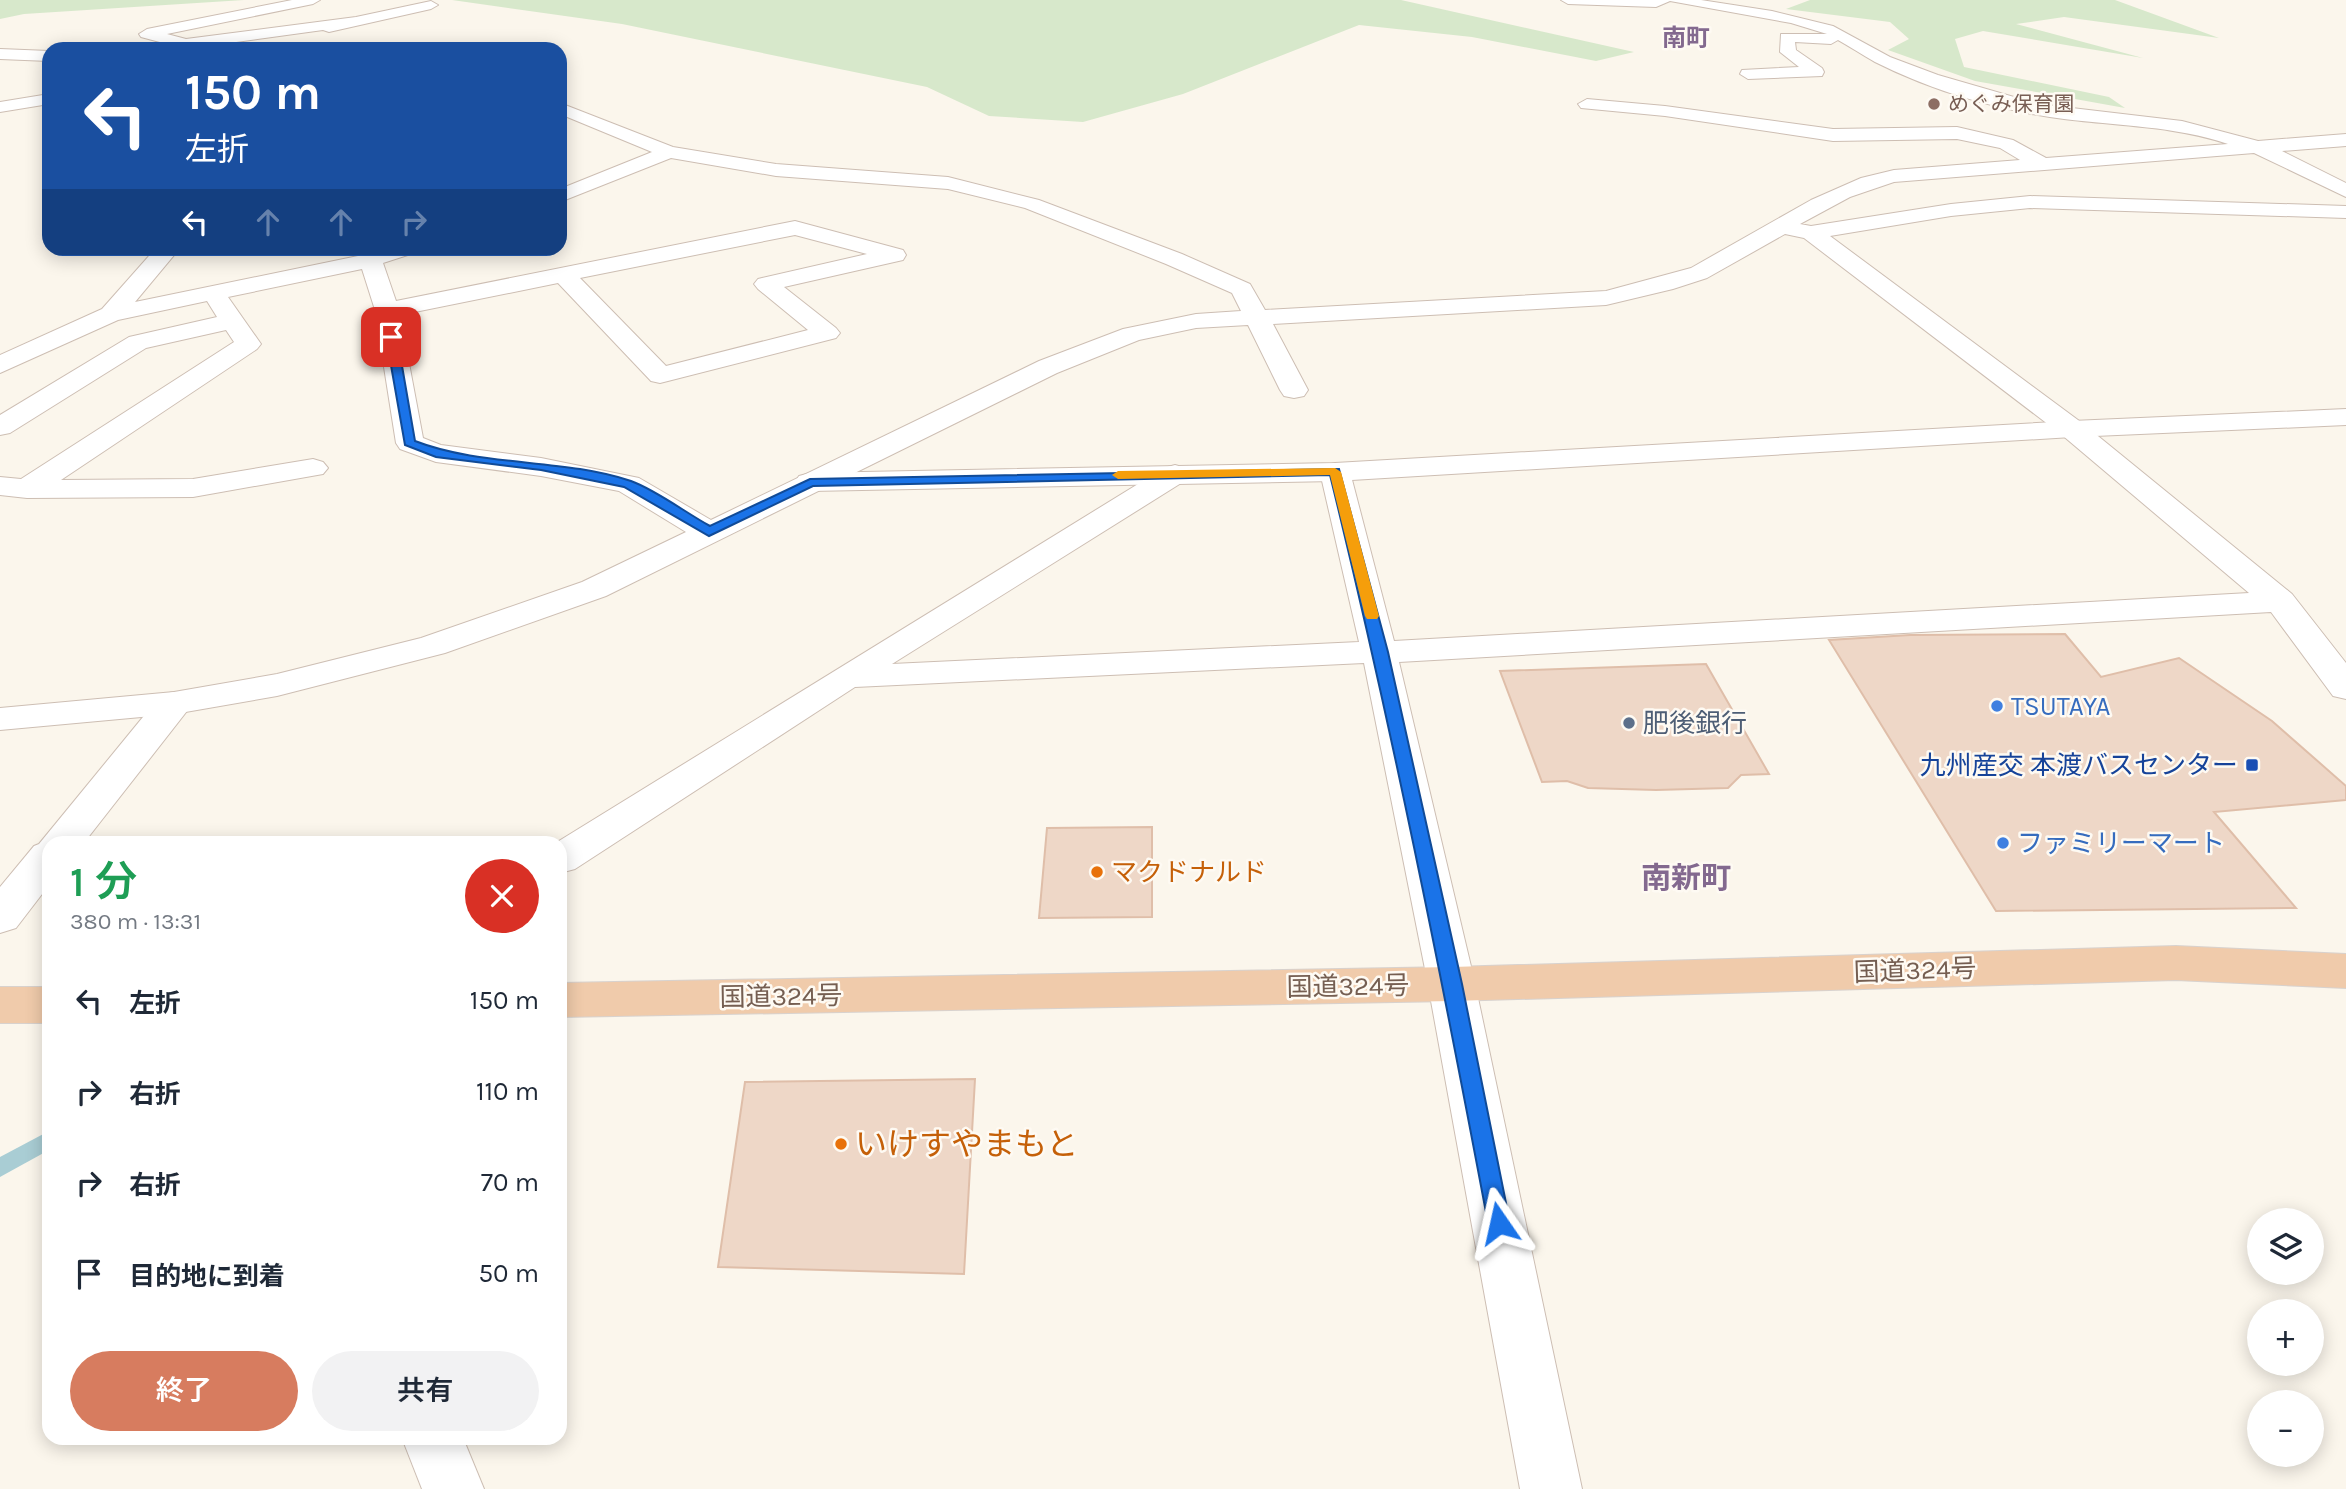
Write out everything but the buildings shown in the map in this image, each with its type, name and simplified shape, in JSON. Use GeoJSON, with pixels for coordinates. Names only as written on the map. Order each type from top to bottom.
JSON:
{"type":"FeatureCollection","features":[{"type":"Feature","properties":{"kind":"highway","name":"国道324号"},"geometry":{"type":"LineString","coordinates":[[567,1000],[1452,984],[2176,963],[2346,971]]}},
{"type":"Feature","properties":{"kind":"highway"},"geometry":{"type":"LineString","coordinates":[[0,1005],[42,1005]]}},
{"type":"Feature","properties":{"kind":"street"},"geometry":{"type":"LineString","coordinates":[[178,42],[147,34],[313,0]]}},
{"type":"Feature","properties":{"kind":"street"},"geometry":{"type":"LineString","coordinates":[[1568,0],[1656,3],[1663,0]]}},
{"type":"Feature","properties":{"kind":"street"},"geometry":{"type":"LineString","coordinates":[[1676,0],[1829,29],[1881,58],[1923,76],[2019,105],[2066,114],[2204,130],[2257,146],[2346,191]]}},
{"type":"Feature","properties":{"kind":"street"},"geometry":{"type":"LineString","coordinates":[[364,3],[402,11]]}},
{"type":"Feature","properties":{"kind":"street"},"geometry":{"type":"LineString","coordinates":[[254,42],[431,5]]}},
{"type":"Feature","properties":{"kind":"street"},"geometry":{"type":"LineString","coordinates":[[201,42],[355,21]]}},
{"type":"Feature","properties":{"kind":"street"},"geometry":{"type":"LineString","coordinates":[[1748,74],[1816,72],[1788,52],[1787,37],[1847,40]]}},
{"type":"Feature","properties":{"kind":"street"},"geometry":{"type":"LineString","coordinates":[[0,54],[42,56]]}},
{"type":"Feature","properties":{"kind":"street"},"geometry":{"type":"LineString","coordinates":[[0,107],[42,100]]}},
{"type":"Feature","properties":{"kind":"street"},"geometry":{"type":"LineString","coordinates":[[1587,104],[1665,111],[1833,135],[1957,133],[2006,144],[2042,164]]}},
{"type":"Feature","properties":{"kind":"street"},"geometry":{"type":"LineString","coordinates":[[567,111],[669,152],[776,170],[948,183],[1032,204],[1174,259],[1242,289],[1294,390]]}},
{"type":"Feature","properties":{"kind":"street"},"geometry":{"type":"LineString","coordinates":[[0,719],[174,703],[277,685],[433,646],[594,589],[1048,367],[1132,334],[1196,321],[1606,298],[1652,288],[1699,273],[1845,189],[1866,181],[2346,140]]}},
{"type":"Feature","properties":{"kind":"street"},"geometry":{"type":"LineString","coordinates":[[567,194],[669,152]]}},
{"type":"Feature","properties":{"kind":"street"},"geometry":{"type":"LineString","coordinates":[[1811,233],[1951,210],[2030,202],[2346,212]]}},
{"type":"Feature","properties":{"kind":"street"},"geometry":{"type":"LineString","coordinates":[[1784,226],[1811,233],[2073,429],[2280,601],[2346,688]]}},
{"type":"Feature","properties":{"kind":"street"},"geometry":{"type":"LineString","coordinates":[[387,310],[795,228],[895,255],[766,284],[827,333],[660,375],[564,275]]}},
{"type":"Feature","properties":{"kind":"street"},"geometry":{"type":"LineString","coordinates":[[111,314],[162,256]]}},
{"type":"Feature","properties":{"kind":"street"},"geometry":{"type":"LineString","coordinates":[[0,365],[111,314],[214,293],[360,256]]}},
{"type":"Feature","properties":{"kind":"street"},"geometry":{"type":"LineString","coordinates":[[369,256],[387,310],[410,443],[436,453],[541,467],[628,484],[709,532]]}},
{"type":"Feature","properties":{"kind":"street"},"geometry":{"type":"LineString","coordinates":[[14,488],[248,344],[214,293]]}},
{"type":"Feature","properties":{"kind":"street"},"geometry":{"type":"LineString","coordinates":[[0,427],[138,342],[232,321]]}},
{"type":"Feature","properties":{"kind":"street"},"geometry":{"type":"LineString","coordinates":[[810,482],[1335,472],[2073,429],[2346,417]]}},
{"type":"Feature","properties":{"kind":"street"},"geometry":{"type":"LineString","coordinates":[[14,488],[193,488],[313,468]]}},
{"type":"Feature","properties":{"kind":"street"},"geometry":{"type":"LineString","coordinates":[[1335,472],[1381,652],[1452,984],[1551,1489]]}},
{"type":"Feature","properties":{"kind":"street"},"geometry":{"type":"LineString","coordinates":[[567,855],[846,677],[1175,474]]}},
{"type":"Feature","properties":{"kind":"street"},"geometry":{"type":"LineString","coordinates":[[846,677],[1381,652],[2280,601]]}},
{"type":"Feature","properties":{"kind":"street"},"geometry":{"type":"LineString","coordinates":[[66,836],[174,703]]}},
{"type":"Feature","properties":{"kind":"street"},"geometry":{"type":"LineString","coordinates":[[0,917],[42,865]]}},
{"type":"Feature","properties":{"kind":"street"},"geometry":{"type":"LineString","coordinates":[[435,1445],[453,1489]]}},
{"type":"Feature","properties":{"kind":"green space"},"geometry":{"type":"Polygon","coordinates":[[[0,0],[244,0],[24,14],[0,19],[0,0]]]}},
{"type":"Feature","properties":{"kind":"green space"},"geometry":{"type":"Polygon","coordinates":[[[452,0],[1401,0],[1634,52],[1596,61],[1472,37],[1359,25],[1183,94],[1083,122],[989,116],[927,87],[622,24],[452,0]]]}},
{"type":"Feature","properties":{"kind":"green space"},"geometry":{"type":"Polygon","coordinates":[[[1810,0],[2115,0],[2219,38],[2064,17],[2016,24],[2143,58],[1983,31],[1955,39],[1964,67],[2109,97],[2125,108],[1975,81],[1888,50],[1909,39],[1890,22],[1786,9],[1810,0]]]}},
{"type":"Feature","properties":{"kind":"waterway"},"geometry":{"type":"LineString","coordinates":[[0,1168],[42,1144]]}},
{"type":"Feature","properties":{"kind":"slow traffic"},"geometry":{"type":"LineString","coordinates":[[1118,475],[1335,472],[1372,616]]}},
{"type":"Feature","properties":{"kind":"place","name":"めぐみ保育園"},"geometry":{"type":"Point","coordinates":[1934,104]}},
{"type":"Feature","properties":{"kind":"place","name":"TSUTAYA"},"geometry":{"type":"Point","coordinates":[1997,706]}},
{"type":"Feature","properties":{"kind":"place","name":"肥後銀行"},"geometry":{"type":"Point","coordinates":[1629,723]}},
{"type":"Feature","properties":{"kind":"place","name":"九州産交 本渡バスセンター"},"geometry":{"type":"Point","coordinates":[2252,765]}},
{"type":"Feature","properties":{"kind":"place","name":"ファミリーマート"},"geometry":{"type":"Point","coordinates":[2003,843]}},
{"type":"Feature","properties":{"kind":"place","name":"マクドナルド"},"geometry":{"type":"Point","coordinates":[1097,872]}},
{"type":"Feature","properties":{"kind":"place","name":"いけすやまもと"},"geometry":{"type":"Point","coordinates":[841,1144]}},
{"type":"Feature","properties":{"kind":"district","name":"南町"},"geometry":{"type":"Point","coordinates":[1686,38]}},
{"type":"Feature","properties":{"kind":"district","name":"南新町"},"geometry":{"type":"Point","coordinates":[1686,878]}},
{"type":"Feature","properties":{"kind":"route"},"geometry":{"type":"LineString","coordinates":[[391,337],[410,443],[421,450],[541,467],[628,484],[709,532],[810,482],[1335,472],[1381,652],[1452,984],[1499,1223]]}}]}
